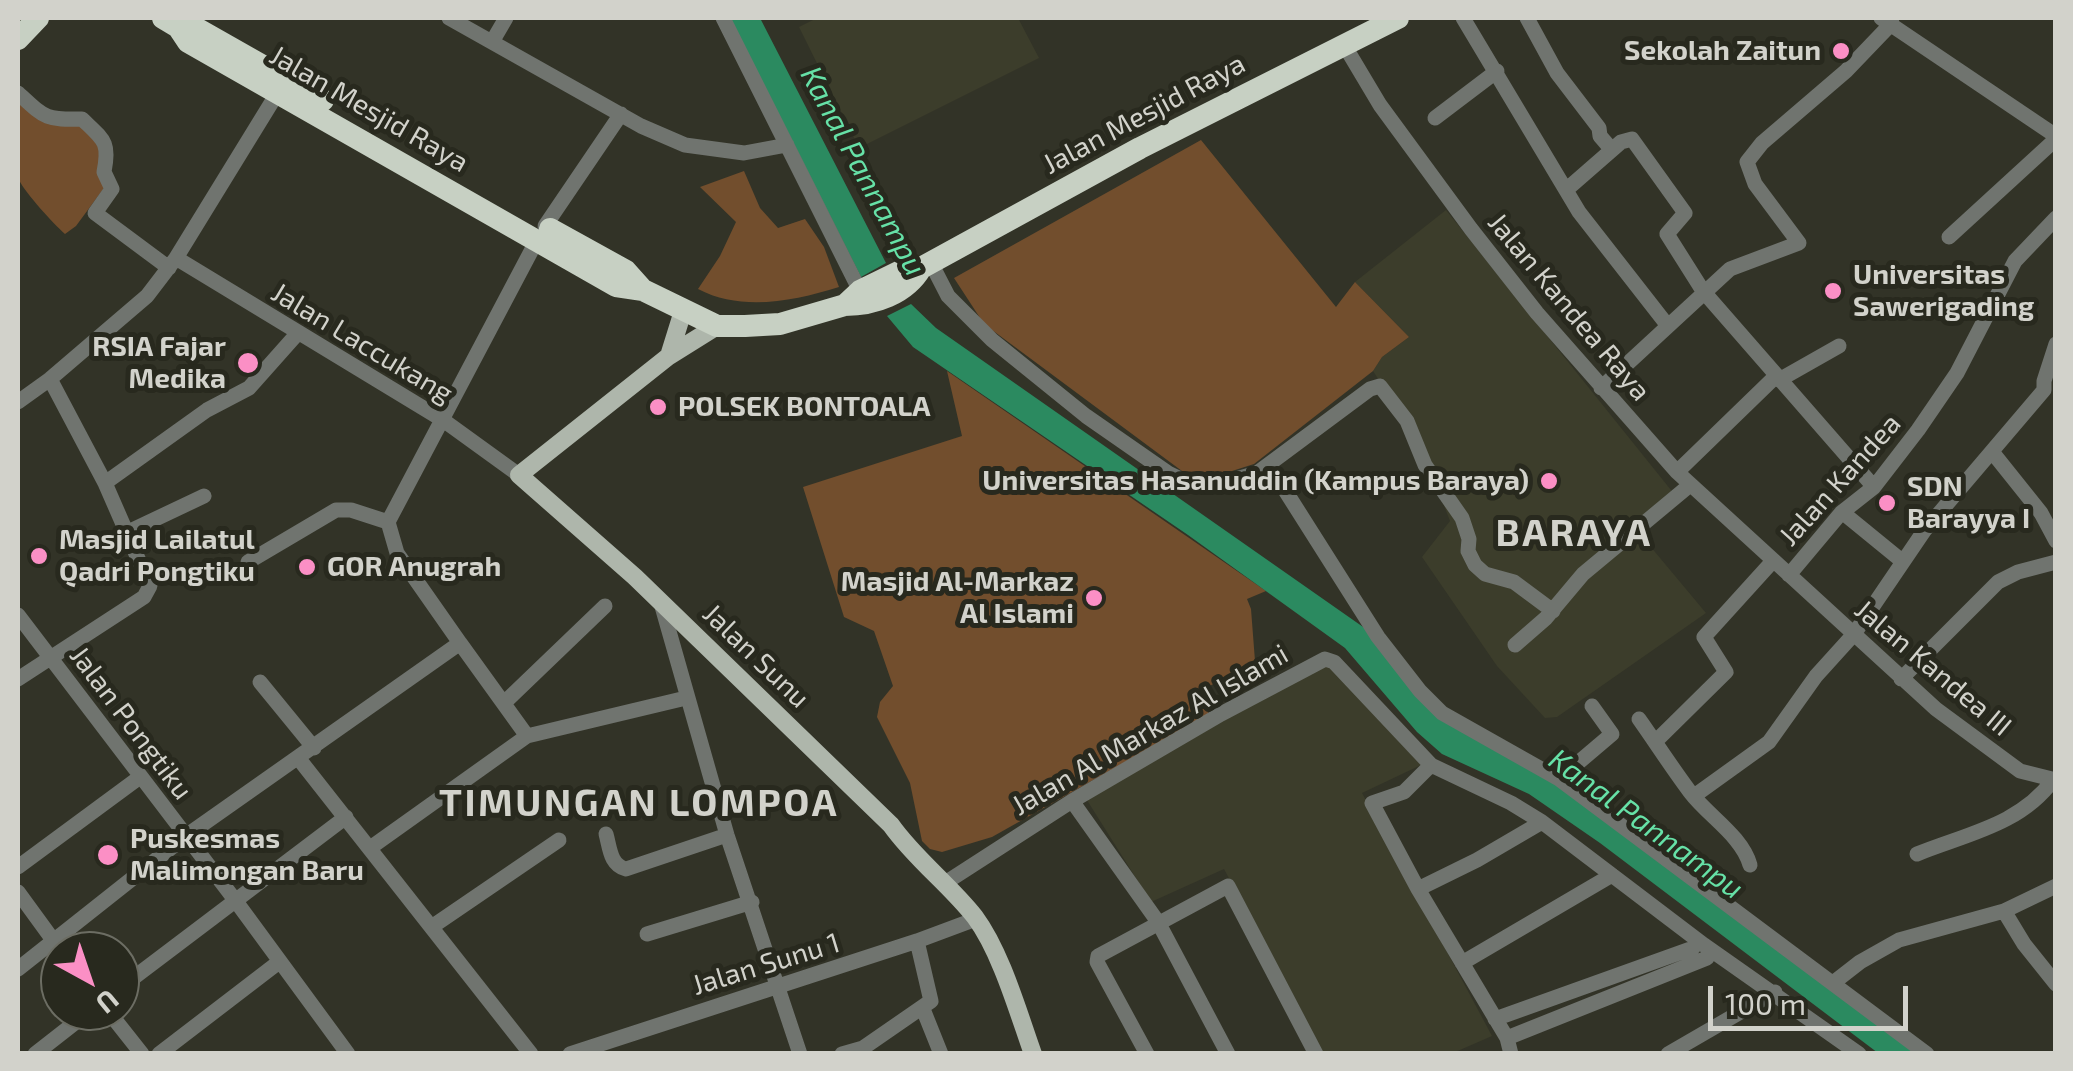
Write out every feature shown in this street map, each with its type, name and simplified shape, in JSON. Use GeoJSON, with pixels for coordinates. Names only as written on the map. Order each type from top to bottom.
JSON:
{"type":"FeatureCollection","features":[{"type":"Feature","properties":{"kind":"highway"},"geometry":{"type":"LineString","coordinates":[[18,39],[38,18]]}},
{"type":"Feature","properties":{"kind":"highway","name":"Jalan Mesjid Raya"},"geometry":{"type":"LineString","coordinates":[[171,22],[196,28],[322,108],[541,233],[616,286],[643,290],[717,326],[780,324],[899,281],[1140,148],[1343,42],[1398,18]]}},
{"type":"Feature","properties":{"kind":"highway","name":"Jalan Mesjid Raya"},"geometry":{"type":"LineString","coordinates":[[171,22],[188,42],[278,92],[322,108]]}},
{"type":"Feature","properties":{"kind":"main road"},"geometry":{"type":"LineString","coordinates":[[669,356],[683,311]]}},
{"type":"Feature","properties":{"kind":"main road"},"geometry":{"type":"LineString","coordinates":[[519,476],[669,356],[717,326]]}},
{"type":"Feature","properties":{"kind":"main road","name":"Jalan Sunu"},"geometry":{"type":"LineString","coordinates":[[519,476],[661,602],[890,825],[976,918],[1033,1054]]}},
{"type":"Feature","properties":{"kind":"street"},"geometry":{"type":"LineString","coordinates":[[449,18],[621,114],[698,149],[744,154],[787,145]]}},
{"type":"Feature","properties":{"kind":"street"},"geometry":{"type":"LineString","coordinates":[[492,42],[506,18]]}},
{"type":"Feature","properties":{"kind":"street"},"geometry":{"type":"LineString","coordinates":[[723,18],[862,296]]}},
{"type":"Feature","properties":{"kind":"street"},"geometry":{"type":"LineString","coordinates":[[1464,18],[1579,212],[1668,326]]}},
{"type":"Feature","properties":{"kind":"street"},"geometry":{"type":"LineString","coordinates":[[1527,18],[1557,74],[1612,150]]}},
{"type":"Feature","properties":{"kind":"street"},"geometry":{"type":"LineString","coordinates":[[1601,388],[1703,291],[1738,265],[1799,243],[1750,176],[1747,162],[1762,143],[1846,71],[1887,20],[2056,138],[1949,237]]}},
{"type":"Feature","properties":{"kind":"street","name":"Jalan Kandea Raya"},"geometry":{"type":"LineString","coordinates":[[1343,42],[1364,82],[1536,313],[1676,472],[1789,575]]}},
{"type":"Feature","properties":{"kind":"street"},"geometry":{"type":"LineString","coordinates":[[1435,118],[1497,71]]}},
{"type":"Feature","properties":{"kind":"street"},"geometry":{"type":"LineString","coordinates":[[18,402],[146,296],[172,263],[278,92]]}},
{"type":"Feature","properties":{"kind":"street","name":"Jalan Laccukang"},"geometry":{"type":"LineString","coordinates":[[18,93],[55,121],[82,119],[107,145],[104,172],[112,189],[96,212],[172,263],[442,420],[519,476]]}},
{"type":"Feature","properties":{"kind":"street"},"geometry":{"type":"LineString","coordinates":[[527,736],[397,553],[388,522],[541,233],[621,114]]}},
{"type":"Feature","properties":{"kind":"street"},"geometry":{"type":"LineString","coordinates":[[1566,190],[1612,150],[1632,139],[1686,216],[1667,234],[1703,291],[1874,487]]}},
{"type":"Feature","properties":{"kind":"street","name":"Jalan Kandea"},"geometry":{"type":"LineString","coordinates":[[1789,575],[1842,512],[1874,487],[1946,391],[2018,256],[2056,218]]}},
{"type":"Feature","properties":{"kind":"street"},"geometry":{"type":"LineString","coordinates":[[926,266],[975,325],[1086,416],[1168,474],[1194,486],[1242,478],[1269,465],[1380,386],[1407,421],[1425,466],[1462,518],[1474,565],[1485,574],[1514,582],[1553,611]]}},
{"type":"Feature","properties":{"kind":"street"},"geometry":{"type":"LineString","coordinates":[[106,484],[207,410],[249,388],[297,334]]}},
{"type":"Feature","properties":{"kind":"street"},"geometry":{"type":"LineString","coordinates":[[2055,407],[2044,390],[2044,381],[2056,344]]}},
{"type":"Feature","properties":{"kind":"street"},"geometry":{"type":"LineString","coordinates":[[1676,472],[1777,378],[1839,346]]}},
{"type":"Feature","properties":{"kind":"street"},"geometry":{"type":"LineString","coordinates":[[18,679],[148,591],[148,580],[106,484],[50,379]]}},
{"type":"Feature","properties":{"kind":"street"},"geometry":{"type":"LineString","coordinates":[[1694,796],[1769,742],[1816,676],[1854,634],[1951,498],[2044,390]]}},
{"type":"Feature","properties":{"kind":"street"},"geometry":{"type":"LineString","coordinates":[[1993,453],[2041,513],[2056,542]]}},
{"type":"Feature","properties":{"kind":"street"},"geometry":{"type":"LineString","coordinates":[[1269,465],[1378,637],[1420,691],[1458,725],[1559,779],[1927,1054]]}},
{"type":"Feature","properties":{"kind":"street"},"geometry":{"type":"LineString","coordinates":[[1516,645],[1553,611],[1583,574],[1690,485]]}},
{"type":"Feature","properties":{"kind":"street"},"geometry":{"type":"LineString","coordinates":[[128,532],[204,496]]}},
{"type":"Feature","properties":{"kind":"street"},"geometry":{"type":"LineString","coordinates":[[248,562],[336,510],[351,510],[388,522]]}},
{"type":"Feature","properties":{"kind":"street"},"geometry":{"type":"LineString","coordinates":[[1842,512],[1902,562]]}},
{"type":"Feature","properties":{"kind":"street"},"geometry":{"type":"LineString","coordinates":[[1655,742],[1726,672],[1704,637],[1772,562]]}},
{"type":"Feature","properties":{"kind":"street"},"geometry":{"type":"LineString","coordinates":[[1901,679],[1998,582],[2056,562]]}},
{"type":"Feature","properties":{"kind":"street","name":"Jalan Kandea III"},"geometry":{"type":"LineString","coordinates":[[1789,575],[1901,679],[2001,759],[2020,771],[2054,780]]}},
{"type":"Feature","properties":{"kind":"street"},"geometry":{"type":"LineString","coordinates":[[661,602],[727,835],[800,1054]]}},
{"type":"Feature","properties":{"kind":"street"},"geometry":{"type":"LineString","coordinates":[[504,703],[605,606]]}},
{"type":"Feature","properties":{"kind":"street","name":"Jalan Pongtiku"},"geometry":{"type":"LineString","coordinates":[[18,615],[348,1054]]}},
{"type":"Feature","properties":{"kind":"street"},"geometry":{"type":"LineString","coordinates":[[75,931],[186,836],[460,643]]}},
{"type":"Feature","properties":{"kind":"street","name":"Jalan Al Markaz Al Islami"},"geometry":{"type":"LineString","coordinates":[[944,883],[1072,801],[1325,658],[1334,662],[1431,764],[1542,822],[1850,1051]]}},
{"type":"Feature","properties":{"kind":"street"},"geometry":{"type":"LineString","coordinates":[[260,682],[314,748]]}},
{"type":"Feature","properties":{"kind":"street"},"geometry":{"type":"LineString","coordinates":[[370,848],[527,736],[686,698]]}},
{"type":"Feature","properties":{"kind":"street"},"geometry":{"type":"LineString","coordinates":[[1559,779],[1612,734],[1592,706]]}},
{"type":"Feature","properties":{"kind":"street"},"geometry":{"type":"LineString","coordinates":[[1639,719],[1711,818],[1731,833],[1750,866]]}},
{"type":"Feature","properties":{"kind":"street"},"geometry":{"type":"LineString","coordinates":[[299,759],[531,1054]]}},
{"type":"Feature","properties":{"kind":"street"},"geometry":{"type":"LineString","coordinates":[[1431,764],[1404,792],[1372,804],[1509,1046],[1700,953],[1495,1019]]}},
{"type":"Feature","properties":{"kind":"street"},"geometry":{"type":"LineString","coordinates":[[18,868],[140,777]]}},
{"type":"Feature","properties":{"kind":"street"},"geometry":{"type":"LineString","coordinates":[[1917,854],[2019,815],[2039,800],[2054,780]]}},
{"type":"Feature","properties":{"kind":"street"},"geometry":{"type":"LineString","coordinates":[[1072,801],[1158,922],[1228,1054]]}},
{"type":"Feature","properties":{"kind":"street"},"geometry":{"type":"LineString","coordinates":[[140,973],[346,817]]}},
{"type":"Feature","properties":{"kind":"street"},"geometry":{"type":"LineString","coordinates":[[1418,889],[1542,822]]}},
{"type":"Feature","properties":{"kind":"street"},"geometry":{"type":"LineString","coordinates":[[606,834],[612,860],[626,869],[727,835]]}},
{"type":"Feature","properties":{"kind":"street"},"geometry":{"type":"LineString","coordinates":[[433,926],[559,840]]}},
{"type":"Feature","properties":{"kind":"street"},"geometry":{"type":"LineString","coordinates":[[1462,963],[1612,875]]}},
{"type":"Feature","properties":{"kind":"street"},"geometry":{"type":"LineString","coordinates":[[1147,1054],[1097,958],[1105,950],[1228,886],[1316,1054]]}},
{"type":"Feature","properties":{"kind":"street"},"geometry":{"type":"LineString","coordinates":[[1833,983],[1873,953],[1899,940],[2004,911],[2056,886]]}},
{"type":"Feature","properties":{"kind":"street"},"geometry":{"type":"LineString","coordinates":[[18,892],[46,931]]}},
{"type":"Feature","properties":{"kind":"street"},"geometry":{"type":"LineString","coordinates":[[647,934],[752,902]]}},
{"type":"Feature","properties":{"kind":"street"},"geometry":{"type":"LineString","coordinates":[[2004,911],[2056,984]]}},
{"type":"Feature","properties":{"kind":"street","name":"Jalan Sunu 1"},"geometry":{"type":"LineString","coordinates":[[570,1054],[617,1046],[976,918]]}},
{"type":"Feature","properties":{"kind":"street"},"geometry":{"type":"LineString","coordinates":[[842,1054],[863,1048],[923,1009],[931,997],[918,941]]}},
{"type":"Feature","properties":{"kind":"street"},"geometry":{"type":"LineString","coordinates":[[18,969],[40,956]]}},
{"type":"Feature","properties":{"kind":"street"},"geometry":{"type":"LineString","coordinates":[[158,1054],[280,962]]}},
{"type":"Feature","properties":{"kind":"street"},"geometry":{"type":"LineString","coordinates":[[1668,1054],[1775,992]]}},
{"type":"Feature","properties":{"kind":"street"},"geometry":{"type":"LineString","coordinates":[[923,1009],[940,1054]]}},
{"type":"Feature","properties":{"kind":"street"},"geometry":{"type":"LineString","coordinates":[[35,1054],[64,1031]]}},
{"type":"Feature","properties":{"kind":"street"},"geometry":{"type":"LineString","coordinates":[[124,1031],[142,1054]]}},
{"type":"Feature","properties":{"kind":"shaded area"},"geometry":{"type":"Polygon","coordinates":[[[730,18],[760,18],[886,263],[861,277],[730,18]]]}},
{"type":"Feature","properties":{"kind":"shaded area"},"geometry":{"type":"Polygon","coordinates":[[[817,18],[1018,18],[1039,58],[859,148],[799,27],[817,18]]]}},
{"type":"Feature","properties":{"kind":"shaded area"},"geometry":{"type":"Polygon","coordinates":[[[18,102],[80,122],[101,144],[104,188],[76,226],[65,234],[19,180],[18,102]]]}},
{"type":"Feature","properties":{"kind":"shaded area"},"geometry":{"type":"Polygon","coordinates":[[[1201,140],[1336,307],[1355,282],[1409,337],[1382,357],[1373,371],[1254,464],[1210,478],[1186,474],[984,324],[954,278],[1201,140]]]}},
{"type":"Feature","properties":{"kind":"shaded area"},"geometry":{"type":"Polygon","coordinates":[[[744,171],[760,208],[778,228],[805,219],[824,247],[839,287],[768,302],[732,300],[698,289],[736,222],[700,187],[744,171]]]}},
{"type":"Feature","properties":{"kind":"shaded area","name":"Universitas Hasanuddin (Kampus Baraya)"},"geometry":{"type":"Polygon","coordinates":[[[1446,210],[1679,500],[1640,534],[1706,613],[1557,717],[1545,718],[1497,666],[1422,557],[1450,521],[1420,443],[1373,371],[1382,357],[1409,337],[1355,282],[1446,210]]]}},
{"type":"Feature","properties":{"kind":"shaded area"},"geometry":{"type":"Polygon","coordinates":[[[911,304],[936,328],[1366,629],[1417,690],[1554,778],[1921,1053],[1878,1053],[1529,794],[1442,754],[1417,732],[1345,648],[913,347],[887,316],[911,304]]]}},
{"type":"Feature","properties":{"kind":"shaded area"},"geometry":{"type":"Polygon","coordinates":[[[947,371],[1266,591],[1247,599],[1255,661],[1206,688],[1211,704],[1207,716],[992,837],[942,852],[930,849],[922,841],[910,783],[877,717],[880,702],[893,686],[874,631],[844,617],[803,487],[962,436],[947,371]]]}},
{"type":"Feature","properties":{"kind":"shaded area"},"geometry":{"type":"Polygon","coordinates":[[[1327,663],[1421,765],[1362,793],[1492,1036],[1453,1053],[1323,1053],[1224,869],[1151,902],[1085,797],[1327,663]]]}},
{"type":"Feature","properties":{"kind":"place","name":"Sekolah Zaitun"},"geometry":{"type":"Point","coordinates":[1841,51]}},
{"type":"Feature","properties":{"kind":"place","name":"Universitas Sawerigading"},"geometry":{"type":"Point","coordinates":[1833,291]}},
{"type":"Feature","properties":{"kind":"place","name":"RSIA Fajar Medika"},"geometry":{"type":"Point","coordinates":[248,363]}},
{"type":"Feature","properties":{"kind":"place","name":"POLSEK BONTOALA"},"geometry":{"type":"Point","coordinates":[658,407]}},
{"type":"Feature","properties":{"kind":"place","name":"Universitas Hasanuddin (Kampus Baraya)"},"geometry":{"type":"Point","coordinates":[1549,481]}},
{"type":"Feature","properties":{"kind":"place","name":"SDN Barayya I"},"geometry":{"type":"Point","coordinates":[1887,503]}},
{"type":"Feature","properties":{"kind":"place","name":"Masjid Lailatul Qadri Pongtiku"},"geometry":{"type":"Point","coordinates":[39,556]}},
{"type":"Feature","properties":{"kind":"place","name":"GOR Anugrah"},"geometry":{"type":"Point","coordinates":[307,567]}},
{"type":"Feature","properties":{"kind":"place","name":"Masjid Al-Markaz Al Islami"},"geometry":{"type":"Point","coordinates":[1094,598]}},
{"type":"Feature","properties":{"kind":"place","name":"Puskesmas Malimongan Baru"},"geometry":{"type":"Point","coordinates":[108,855]}},
{"type":"Feature","properties":{"kind":"district","name":"BARAYA"},"geometry":{"type":"Point","coordinates":[1574,533]}},
{"type":"Feature","properties":{"kind":"district","name":"TIMUNGAN LOMPOA"},"geometry":{"type":"Point","coordinates":[639,803]}},
{"type":"Feature","properties":{"kind":"water label","name":"Kanal Pannampu"},"geometry":{"type":"Point","coordinates":[863,171]}},
{"type":"Feature","properties":{"kind":"water label","name":"Kanal Pannampu"},"geometry":{"type":"Point","coordinates":[1646,824]}}]}
